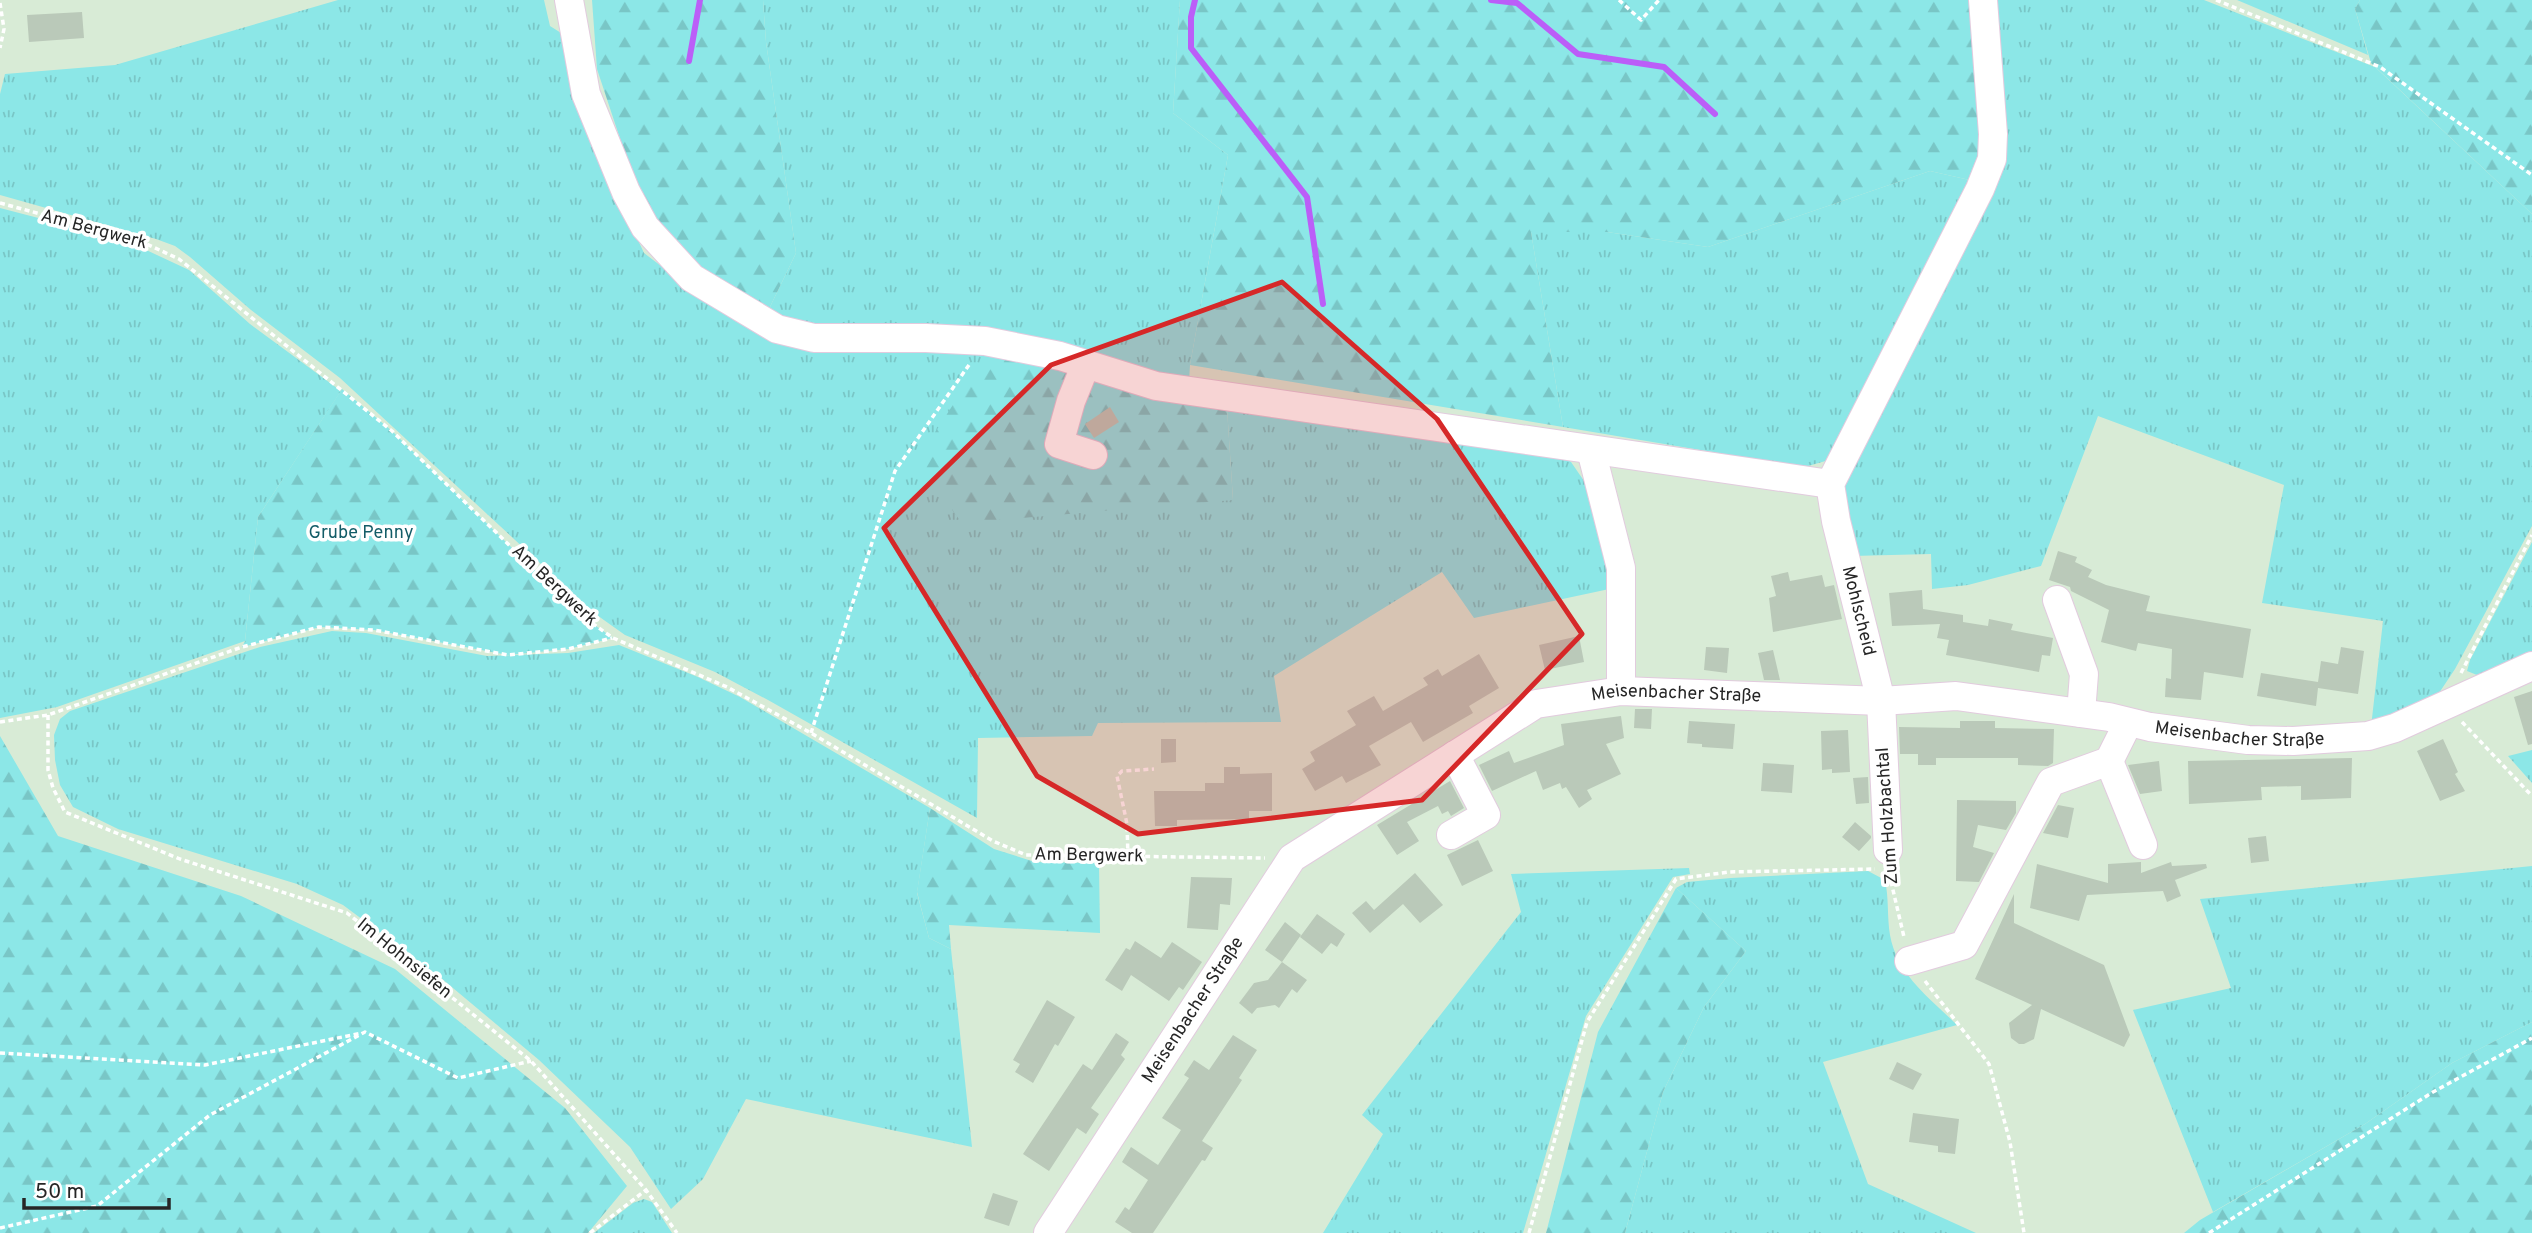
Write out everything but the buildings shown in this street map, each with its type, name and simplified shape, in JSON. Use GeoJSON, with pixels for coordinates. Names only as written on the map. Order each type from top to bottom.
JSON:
{"type":"FeatureCollection","features":[{"type":"Feature","properties":{"kind":"street"},"geometry":{"type":"LineString","coordinates":[[569,0],[586,94],[626,192],[645,227],[692,278],[777,329],[814,338],[985,341],[1086,364],[1156,386],[1830,484],[1980,189],[1992,159],[1993,134],[1983,0]]}},
{"type":"Feature","properties":{"kind":"street"},"geometry":{"type":"LineString","coordinates":[[1086,364],[1071,401],[1059,444],[1093,455]]}},
{"type":"Feature","properties":{"kind":"street"},"geometry":{"type":"LineString","coordinates":[[1591,450],[1621,568],[1621,691]]}},
{"type":"Feature","properties":{"kind":"street","name":"Mohlscheid"},"geometry":{"type":"LineString","coordinates":[[1830,484],[1836,521],[1881,701]]}},
{"type":"Feature","properties":{"kind":"street"},"geometry":{"type":"LineString","coordinates":[[2057,600],[2084,674],[2081,713]]}},
{"type":"Feature","properties":{"kind":"street","name":"Meisenbacher Straße"},"geometry":{"type":"LineString","coordinates":[[1048,1233],[1292,858],[1535,704],[1621,691],[1881,701],[1956,696],[2248,740],[2321,740],[2368,736],[2395,728],[2532,666]]}},
{"type":"Feature","properties":{"kind":"street","name":"Zum Holzbachtal"},"geometry":{"type":"LineString","coordinates":[[1881,701],[1888,859]]}},
{"type":"Feature","properties":{"kind":"street"},"geometry":{"type":"LineString","coordinates":[[1909,961],[1964,945],[2051,782],[2109,761],[2128,723]]}},
{"type":"Feature","properties":{"kind":"street"},"geometry":{"type":"LineString","coordinates":[[1451,835],[1486,815],[1455,755]]}},
{"type":"Feature","properties":{"kind":"street"},"geometry":{"type":"LineString","coordinates":[[2109,761],[2143,845]]}},
{"type":"Feature","properties":{"kind":"path"},"geometry":{"type":"LineString","coordinates":[[1619,0],[1641,20],[1659,0]]}},
{"type":"Feature","properties":{"kind":"path"},"geometry":{"type":"LineString","coordinates":[[2216,0],[2380,67],[2532,175]]}},
{"type":"Feature","properties":{"kind":"path"},"geometry":{"type":"LineString","coordinates":[[0,3],[4,29],[0,48]]}},
{"type":"Feature","properties":{"kind":"path","name":"Am Bergwerk"},"geometry":{"type":"LineString","coordinates":[[0,203],[140,241],[179,259],[392,431],[582,617],[612,638],[727,687],[811,733],[993,841],[1026,855],[1292,858]]}},
{"type":"Feature","properties":{"kind":"path"},"geometry":{"type":"LineString","coordinates":[[811,733],[895,471],[985,341]]}},
{"type":"Feature","properties":{"kind":"path"},"geometry":{"type":"LineString","coordinates":[[2532,535],[2464,664],[2451,703],[2462,723],[2532,796]]}},
{"type":"Feature","properties":{"kind":"path"},"geometry":{"type":"LineString","coordinates":[[0,722],[48,715],[242,647],[319,627],[374,630],[508,655],[568,649],[612,638]]}},
{"type":"Feature","properties":{"kind":"path","name":"Im Hohnsiefen"},"geometry":{"type":"LineString","coordinates":[[48,715],[48,770],[53,788],[65,811],[180,859],[346,913],[531,1061],[646,1190],[677,1233]]}},
{"type":"Feature","properties":{"kind":"path"},"geometry":{"type":"LineString","coordinates":[[1128,857],[1127,824],[1117,776],[1122,771],[1154,769]]}},
{"type":"Feature","properties":{"kind":"path"},"geometry":{"type":"LineString","coordinates":[[1529,1233],[1587,1022],[1676,879],[1888,859]]}},
{"type":"Feature","properties":{"kind":"path","name":"Zum Holzbachtal"},"geometry":{"type":"LineString","coordinates":[[1888,859],[1909,961],[1989,1064],[2010,1142],[2024,1233]]}},
{"type":"Feature","properties":{"kind":"path"},"geometry":{"type":"LineString","coordinates":[[0,1228],[97,1206],[210,1115],[366,1032]]}},
{"type":"Feature","properties":{"kind":"path"},"geometry":{"type":"LineString","coordinates":[[0,1053],[205,1065],[366,1032],[458,1078],[531,1061]]}},
{"type":"Feature","properties":{"kind":"path"},"geometry":{"type":"LineString","coordinates":[[2209,1233],[2432,1092],[2532,1038]]}},
{"type":"Feature","properties":{"kind":"path"},"geometry":{"type":"LineString","coordinates":[[590,1233],[646,1190]]}},
{"type":"Feature","properties":{"kind":"highlighted area"},"geometry":{"type":"Polygon","coordinates":[[[1282,282],[1437,419],[1582,634],[1422,800],[1138,834],[1037,776],[884,528],[1051,365],[1282,282]]]}},
{"type":"Feature","properties":{"kind":"green space"},"geometry":{"type":"Polygon","coordinates":[[[338,0],[544,0],[550,26],[569,38],[612,184],[644,253],[720,311],[765,335],[989,349],[1233,500],[1227,408],[1551,448],[1571,462],[1593,494],[1614,588],[1474,618],[1442,572],[1274,676],[1281,722],[1098,723],[1092,736],[978,738],[977,818],[768,700],[715,672],[625,635],[594,613],[340,378],[251,310],[175,246],[0,195],[0,94],[5,74],[115,65],[338,0]]]}},
{"type":"Feature","properties":{"kind":"green space"},"geometry":{"type":"Polygon","coordinates":[[[592,0],[763,0],[766,42],[796,253],[769,309],[704,274],[658,227],[634,181],[597,69],[592,0]]]}},
{"type":"Feature","properties":{"kind":"green space"},"geometry":{"type":"Polygon","coordinates":[[[763,0],[1180,0],[1173,113],[1228,155],[1189,382],[799,327],[769,309],[796,253],[766,42],[763,0]]]}},
{"type":"Feature","properties":{"kind":"green space"},"geometry":{"type":"Polygon","coordinates":[[[1180,0],[1976,0],[1987,141],[1974,181],[1930,171],[1708,247],[1607,232],[1531,232],[1563,427],[1190,365],[1228,155],[1173,113],[1180,0]]]}},
{"type":"Feature","properties":{"kind":"green space"},"geometry":{"type":"Polygon","coordinates":[[[1993,0],[2204,0],[2375,67],[2532,214],[2532,526],[2455,669],[2437,696],[2371,727],[2383,621],[2262,603],[2284,485],[2098,416],[2041,566],[1968,585],[1932,589],[1931,554],[1852,556],[1840,516],[1844,471],[1985,191],[1993,0]]]}},
{"type":"Feature","properties":{"kind":"green space"},"geometry":{"type":"Polygon","coordinates":[[[2237,0],[2360,0],[2355,9],[2368,55],[2237,0]]]}},
{"type":"Feature","properties":{"kind":"green space"},"geometry":{"type":"Polygon","coordinates":[[[2360,0],[2532,0],[2532,214],[2371,63],[2355,9],[2360,0]]]}},
{"type":"Feature","properties":{"kind":"green space"},"geometry":{"type":"Polygon","coordinates":[[[1930,171],[1974,181],[1836,458],[1808,466],[1563,427],[1531,232],[1607,232],[1708,247],[1930,171]]]}},
{"type":"Feature","properties":{"kind":"green space"},"geometry":{"type":"Polygon","coordinates":[[[0,208],[127,241],[189,270],[250,324],[341,391],[258,517],[245,641],[57,707],[0,718],[0,208]]]}},
{"type":"Feature","properties":{"kind":"green space"},"geometry":{"type":"Polygon","coordinates":[[[989,349],[1227,408],[1233,500],[962,523],[916,462],[989,349]]]}},
{"type":"Feature","properties":{"kind":"green space","name":"Grube Penny"},"geometry":{"type":"Polygon","coordinates":[[[342,389],[392,431],[582,616],[613,638],[568,649],[508,655],[374,630],[320,627],[242,647],[245,641],[258,517],[342,389]]]}},
{"type":"Feature","properties":{"kind":"green space"},"geometry":{"type":"Polygon","coordinates":[[[2532,542],[2532,658],[2482,677],[2467,671],[2470,660],[2532,542]]]}},
{"type":"Feature","properties":{"kind":"green space"},"geometry":{"type":"Polygon","coordinates":[[[332,631],[366,633],[487,656],[568,653],[619,645],[740,697],[930,808],[917,893],[929,938],[951,949],[972,1147],[746,1099],[703,1179],[671,1209],[630,1147],[539,1060],[441,978],[343,905],[297,884],[118,829],[73,807],[60,785],[54,735],[60,719],[70,711],[260,647],[332,631]]]}},
{"type":"Feature","properties":{"kind":"green space"},"geometry":{"type":"Polygon","coordinates":[[[0,736],[58,836],[241,896],[395,969],[565,1108],[627,1186],[588,1233],[0,1233],[0,736]]]}},
{"type":"Feature","properties":{"kind":"green space"},"geometry":{"type":"Polygon","coordinates":[[[2532,750],[2532,783],[2508,756],[2532,750]]]}},
{"type":"Feature","properties":{"kind":"green space"},"geometry":{"type":"Polygon","coordinates":[[[930,808],[994,849],[1035,862],[1099,863],[1100,933],[949,925],[951,949],[929,938],[917,892],[930,808]]]}},
{"type":"Feature","properties":{"kind":"green space"},"geometry":{"type":"Polygon","coordinates":[[[2532,866],[2532,1022],[2452,1063],[2365,1124],[2213,1212],[2133,1010],[2231,988],[2200,899],[2532,866]]]}},
{"type":"Feature","properties":{"kind":"green space"},"geometry":{"type":"Polygon","coordinates":[[[1689,868],[1690,874],[1673,877],[1586,1016],[1523,1233],[1323,1233],[1383,1134],[1362,1115],[1521,912],[1511,874],[1689,868]]]}},
{"type":"Feature","properties":{"kind":"green space"},"geometry":{"type":"Polygon","coordinates":[[[1868,871],[1885,880],[1890,935],[1900,962],[1916,985],[1957,1025],[1823,1062],[1868,1184],[1976,1233],[1625,1233],[1663,1092],[1704,1007],[1746,951],[1676,888],[1687,882],[1731,878],[1868,871]]]}},
{"type":"Feature","properties":{"kind":"green space"},"geometry":{"type":"Polygon","coordinates":[[[1676,888],[1746,951],[1704,1007],[1663,1092],[1625,1233],[1546,1233],[1598,1032],[1676,888]]]}},
{"type":"Feature","properties":{"kind":"green space"},"geometry":{"type":"Polygon","coordinates":[[[2532,1022],[2532,1233],[2184,1233],[2200,1220],[2365,1124],[2452,1063],[2532,1022]]]}},
{"type":"Feature","properties":{"kind":"green space"},"geometry":{"type":"Polygon","coordinates":[[[644,1199],[652,1202],[672,1233],[594,1233],[633,1203],[644,1199]]]}},
{"type":"Feature","properties":{"kind":"waterway"},"geometry":{"type":"LineString","coordinates":[[689,61],[700,0]]}},
{"type":"Feature","properties":{"kind":"waterway"},"geometry":{"type":"LineString","coordinates":[[1195,0],[1191,17],[1191,48],[1307,197],[1323,304]]}},
{"type":"Feature","properties":{"kind":"waterway"},"geometry":{"type":"LineString","coordinates":[[1491,0],[1517,3],[1578,54],[1664,67],[1715,114]]}}]}
